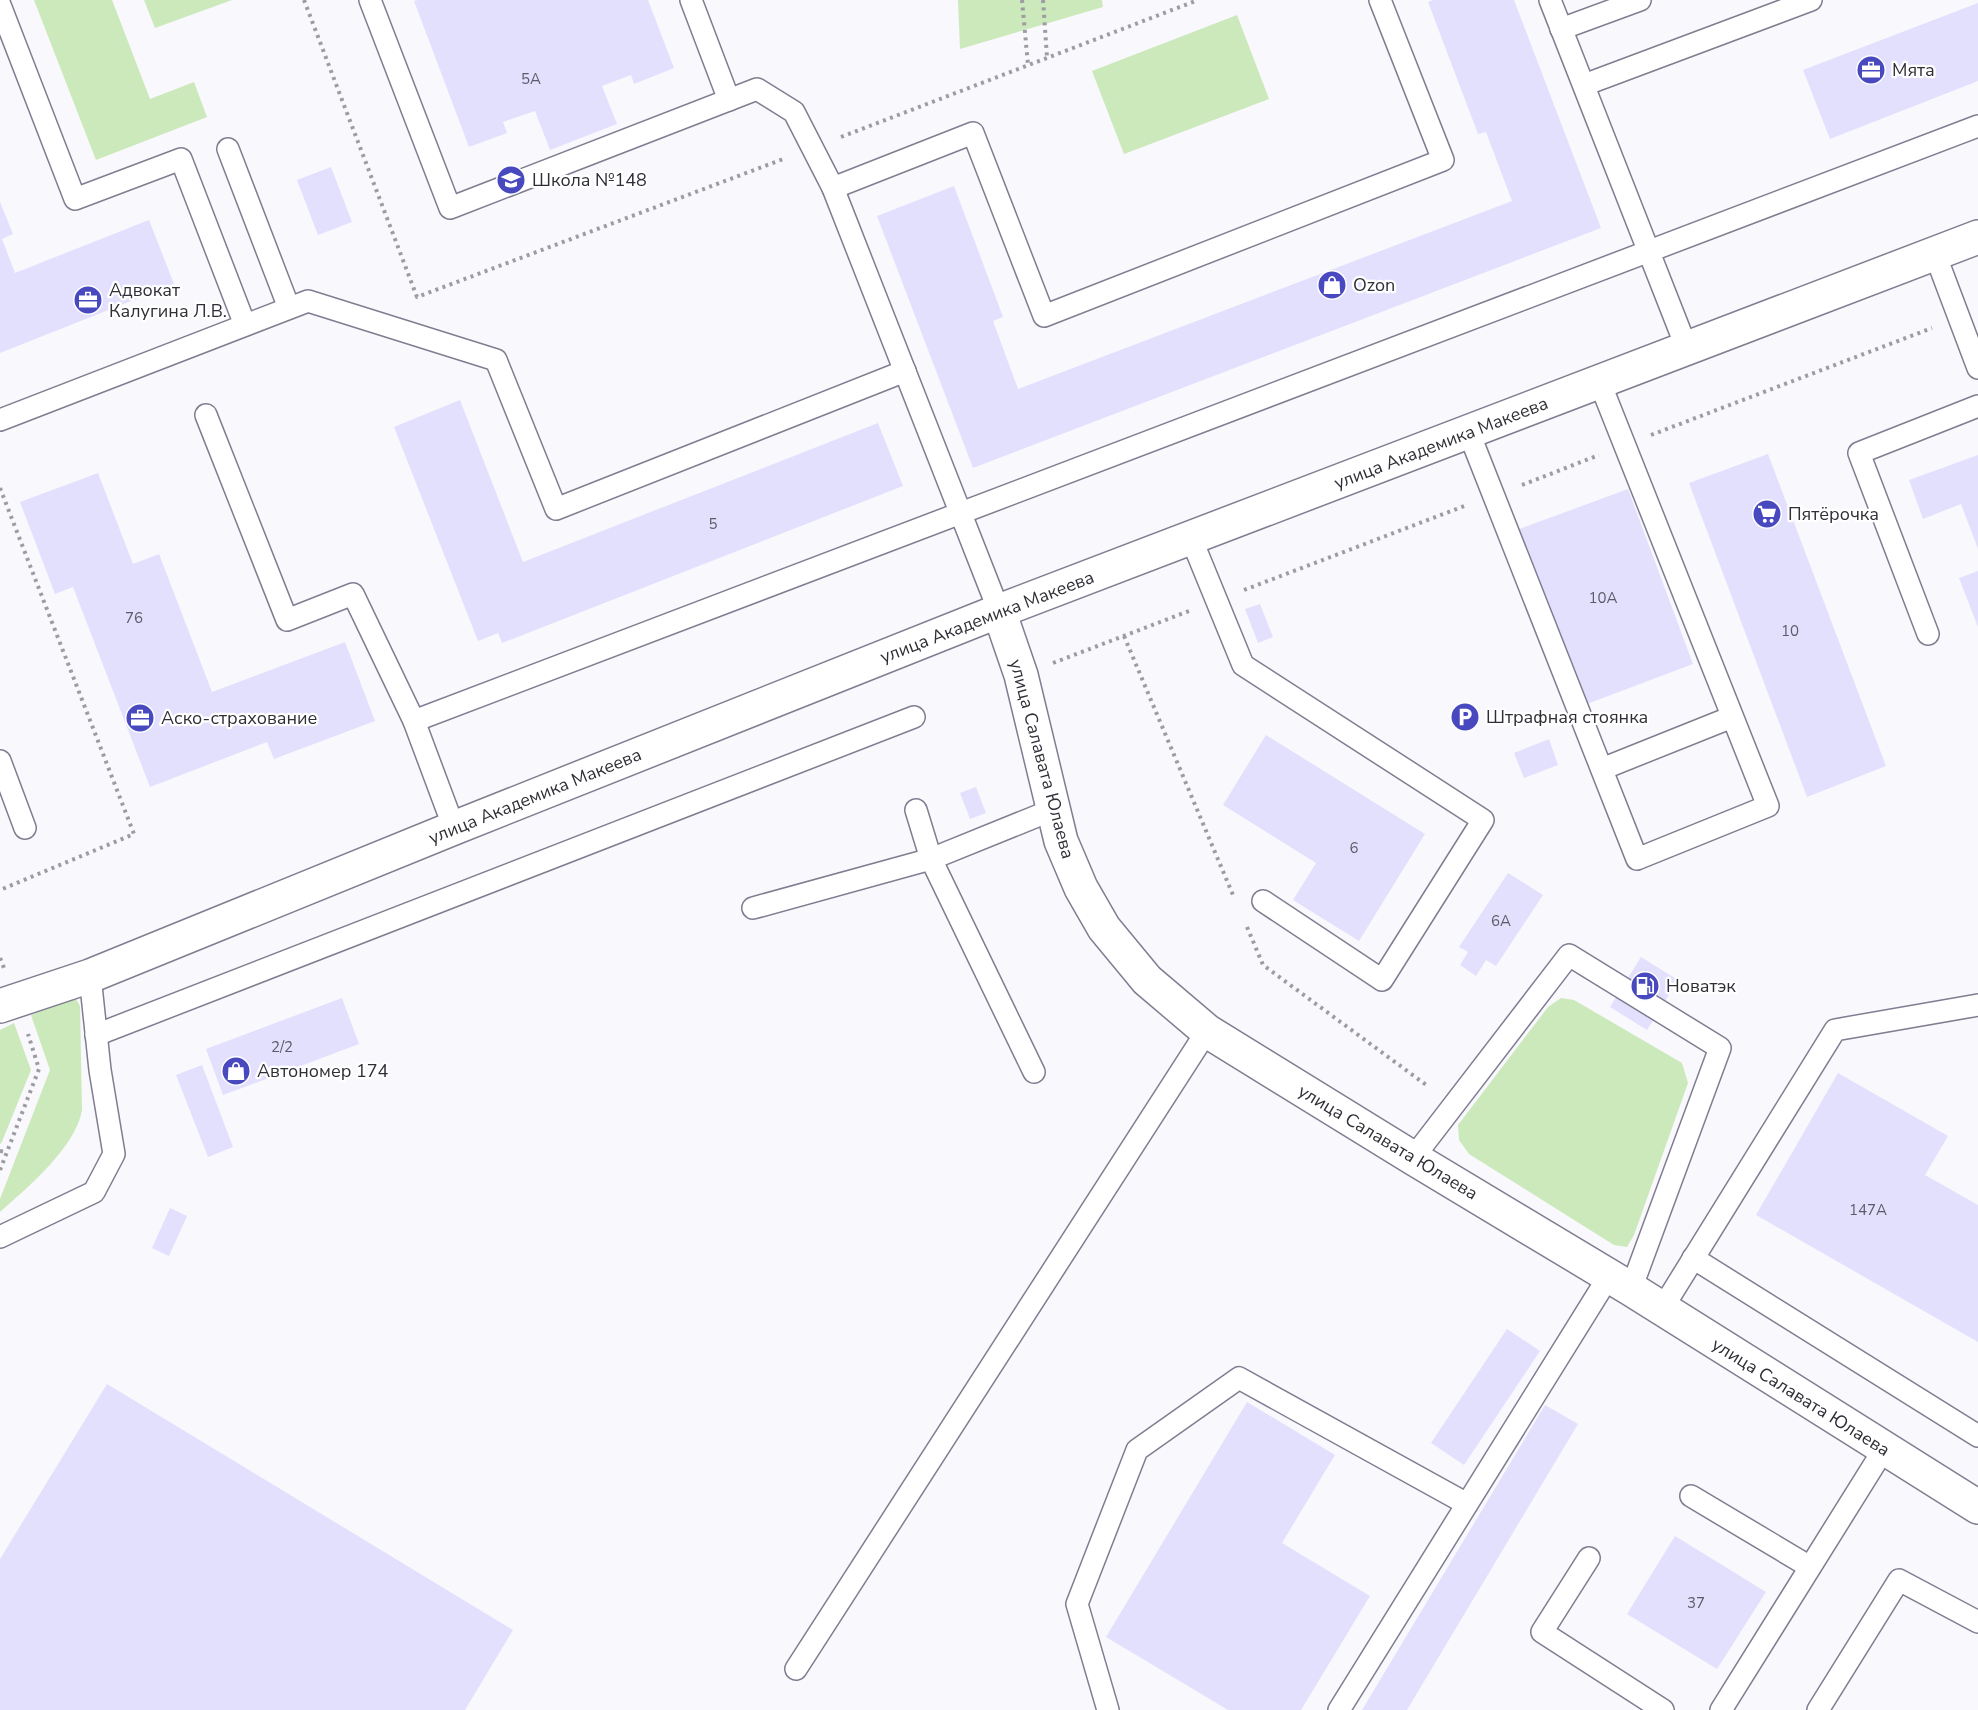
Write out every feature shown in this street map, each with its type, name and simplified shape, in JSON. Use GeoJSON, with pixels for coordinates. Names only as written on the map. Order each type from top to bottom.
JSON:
{"type":"FeatureCollection","features":[{"type":"Feature","properties":{"kind":"street","name":"улица Академика Макеева"},"geometry":{"type":"LineString","coordinates":[[8,1003],[90,976],[999,611],[1978,237]]}},
{"type":"Feature","properties":{"kind":"street","name":"улица Салавата Юлаева"},"geometry":{"type":"LineString","coordinates":[[999,611],[1021,675],[1061,841],[1081,888],[1104,928],[1148,980],[1207,1031],[1620,1282],[1978,1507]]}},
{"type":"Feature","properties":{"kind":"lane"},"geometry":{"type":"LineString","coordinates":[[370,0],[450,208],[756,89],[794,112],[833,188],[999,611]]}},
{"type":"Feature","properties":{"kind":"lane"},"geometry":{"type":"LineString","coordinates":[[691,0],[729,100]]}},
{"type":"Feature","properties":{"kind":"lane"},"geometry":{"type":"LineString","coordinates":[[833,188],[973,134],[1044,316],[1443,160],[1380,0]]}},
{"type":"Feature","properties":{"kind":"lane"},"geometry":{"type":"LineString","coordinates":[[1550,0],[1687,349]]}},
{"type":"Feature","properties":{"kind":"lane"},"geometry":{"type":"LineString","coordinates":[[1561,29],[1640,0]]}},
{"type":"Feature","properties":{"kind":"lane"},"geometry":{"type":"LineString","coordinates":[[1584,85],[1811,0]]}},
{"type":"Feature","properties":{"kind":"lane"},"geometry":{"type":"LineString","coordinates":[[0,5],[75,199],[181,159],[245,325]]}},
{"type":"Feature","properties":{"kind":"lane"},"geometry":{"type":"LineString","coordinates":[[414,721],[1978,126]]}},
{"type":"Feature","properties":{"kind":"lane"},"geometry":{"type":"LineString","coordinates":[[228,149],[289,308]]}},
{"type":"Feature","properties":{"kind":"lane"},"geometry":{"type":"LineString","coordinates":[[1935,254],[1978,368]]}},
{"type":"Feature","properties":{"kind":"lane"},"geometry":{"type":"LineString","coordinates":[[0,420],[308,301],[496,360],[556,509],[905,371]]}},
{"type":"Feature","properties":{"kind":"lane"},"geometry":{"type":"LineString","coordinates":[[1468,433],[1637,858],[1659,850],[1768,806],[1600,383]]}},
{"type":"Feature","properties":{"kind":"lane"},"geometry":{"type":"LineString","coordinates":[[1928,634],[1859,453],[1978,406]]}},
{"type":"Feature","properties":{"kind":"lane"},"geometry":{"type":"LineString","coordinates":[[206,415],[288,620],[353,594],[414,721],[454,828]]}},
{"type":"Feature","properties":{"kind":"lane"},"geometry":{"type":"LineString","coordinates":[[1191,538],[1243,665],[1483,820],[1382,980],[1263,900]]}},
{"type":"Feature","properties":{"kind":"lane"},"geometry":{"type":"LineString","coordinates":[[96,1035],[914,717]]}},
{"type":"Feature","properties":{"kind":"lane"},"geometry":{"type":"LineString","coordinates":[[1602,769],[1732,717]]}},
{"type":"Feature","properties":{"kind":"lane"},"geometry":{"type":"LineString","coordinates":[[0,761],[25,828]]}},
{"type":"Feature","properties":{"kind":"lane"},"geometry":{"type":"LineString","coordinates":[[916,810],[931,859],[1034,1072]]}},
{"type":"Feature","properties":{"kind":"lane"},"geometry":{"type":"LineString","coordinates":[[753,908],[931,859],[1053,810]]}},
{"type":"Feature","properties":{"kind":"lane"},"geometry":{"type":"LineString","coordinates":[[1339,1710],[1467,1504],[1620,1282],[1720,1048],[1569,955],[1413,1158]]}},
{"type":"Feature","properties":{"kind":"lane"},"geometry":{"type":"LineString","coordinates":[[0,1237],[94,1191],[114,1154],[96,1035],[90,976]]}},
{"type":"Feature","properties":{"kind":"lane"},"geometry":{"type":"LineString","coordinates":[[1662,1309],[1835,1030],[1978,1005]]}},
{"type":"Feature","properties":{"kind":"lane"},"geometry":{"type":"LineString","coordinates":[[795,1669],[1207,1031]]}},
{"type":"Feature","properties":{"kind":"lane"},"geometry":{"type":"LineString","coordinates":[[1693,1258],[1978,1436]]}},
{"type":"Feature","properties":{"kind":"lane"},"geometry":{"type":"LineString","coordinates":[[1108,1710],[1077,1604],[1137,1450],[1239,1378],[1467,1504]]}},
{"type":"Feature","properties":{"kind":"lane"},"geometry":{"type":"LineString","coordinates":[[1721,1710],[1884,1449]]}},
{"type":"Feature","properties":{"kind":"lane"},"geometry":{"type":"LineString","coordinates":[[1690,1496],[1810,1567]]}},
{"type":"Feature","properties":{"kind":"lane"},"geometry":{"type":"LineString","coordinates":[[1589,1558],[1542,1632],[1663,1710]]}},
{"type":"Feature","properties":{"kind":"lane"},"geometry":{"type":"LineString","coordinates":[[1818,1710],[1899,1580],[1978,1622]]}},
{"type":"Feature","properties":{"kind":"path"},"geometry":{"type":"LineString","coordinates":[[1022,0],[1028,65]]}},
{"type":"Feature","properties":{"kind":"path"},"geometry":{"type":"LineString","coordinates":[[1042,0],[1047,57]]}},
{"type":"Feature","properties":{"kind":"path"},"geometry":{"type":"LineString","coordinates":[[0,488],[134,834],[0,890]]}},
{"type":"Feature","properties":{"kind":"path"},"geometry":{"type":"LineString","coordinates":[[0,958],[8,1003],[39,1069],[0,1170]]}},
{"type":"Feature","properties":{"kind":"path"},"geometry":{"type":"LineString","coordinates":[[0,1151],[7,1152]]}},
{"type":"Feature","properties":{"kind":"green space"},"geometry":{"type":"Polygon","coordinates":[[[34,0],[112,0],[150,99],[194,82],[207,117],[96,160],[34,0]]]}},
{"type":"Feature","properties":{"kind":"green space"},"geometry":{"type":"Polygon","coordinates":[[[144,0],[232,0],[155,28],[144,0]]]}},
{"type":"Feature","properties":{"kind":"green space"},"geometry":{"type":"Polygon","coordinates":[[[958,0],[1102,0],[1103,7],[960,49],[958,0]]]}},
{"type":"Feature","properties":{"kind":"green space"},"geometry":{"type":"Polygon","coordinates":[[[1237,15],[1269,99],[1124,154],[1092,71],[1237,15]]]}},
{"type":"Feature","properties":{"kind":"green space"},"geometry":{"type":"Polygon","coordinates":[[[1561,998],[1574,1000],[1682,1063],[1688,1083],[1634,1235],[1627,1247],[1614,1245],[1469,1154],[1459,1140],[1458,1125],[1548,1007],[1561,998]]]}},
{"type":"Feature","properties":{"kind":"green space"},"geometry":{"type":"Polygon","coordinates":[[[76,999],[80,1006],[82,1110],[78,1124],[61,1152],[49,1166],[0,1212],[0,1199],[50,1070],[31,1015],[76,999]]]}},
{"type":"Feature","properties":{"kind":"green space"},"geometry":{"type":"Polygon","coordinates":[[[14,1023],[31,1070],[1,1144],[0,1030],[14,1023]]]}},
{"type":"Feature","properties":{"kind":"building"},"geometry":{"type":"Polygon","coordinates":[[[648,0],[674,68],[634,84],[631,75],[602,86],[617,124],[550,150],[535,111],[503,122],[507,133],[469,147],[414,1],[648,0]]]}},
{"type":"Feature","properties":{"kind":"building"},"geometry":{"type":"Polygon","coordinates":[[[1433,0],[1514,0],[1601,228],[973,468],[877,216],[954,186],[1003,317],[993,321],[1018,389],[1512,201],[1486,132],[1478,134],[1428,2],[1433,0]]]}},
{"type":"Feature","properties":{"kind":"building"},"geometry":{"type":"Polygon","coordinates":[[[1978,3],[1978,81],[1830,139],[1803,70],[1978,3]]]}},
{"type":"Feature","properties":{"kind":"building"},"geometry":{"type":"Polygon","coordinates":[[[331,167],[352,222],[318,235],[297,180],[331,167]]]}},
{"type":"Feature","properties":{"kind":"building"},"geometry":{"type":"Polygon","coordinates":[[[0,202],[13,234],[2,239],[15,273],[149,220],[174,284],[0,353],[0,202]]]}},
{"type":"Feature","properties":{"kind":"building"},"geometry":{"type":"Polygon","coordinates":[[[460,400],[523,562],[878,423],[903,486],[502,643],[498,633],[478,641],[394,427],[460,400]]]}},
{"type":"Feature","properties":{"kind":"building"},"geometry":{"type":"Polygon","coordinates":[[[1768,454],[1886,766],[1807,797],[1689,483],[1768,454]]]}},
{"type":"Feature","properties":{"kind":"building"},"geometry":{"type":"Polygon","coordinates":[[[1978,455],[1978,549],[1961,504],[1923,519],[1909,480],[1978,455]]]}},
{"type":"Feature","properties":{"kind":"building"},"geometry":{"type":"Polygon","coordinates":[[[98,473],[133,564],[159,554],[212,692],[345,642],[375,721],[274,759],[267,742],[150,787],[73,587],[55,594],[20,502],[98,473]]]}},
{"type":"Feature","properties":{"kind":"building"},"geometry":{"type":"Polygon","coordinates":[[[1628,489],[1693,664],[1579,707],[1514,531],[1628,489]]]}},
{"type":"Feature","properties":{"kind":"building"},"geometry":{"type":"Polygon","coordinates":[[[1978,571],[1978,627],[1959,578],[1978,571]]]}},
{"type":"Feature","properties":{"kind":"building"},"geometry":{"type":"Polygon","coordinates":[[[1260,604],[1273,637],[1258,643],[1245,609],[1260,604]]]}},
{"type":"Feature","properties":{"kind":"building"},"geometry":{"type":"Polygon","coordinates":[[[1266,735],[1425,834],[1359,941],[1293,900],[1316,863],[1223,805],[1266,735]]]}},
{"type":"Feature","properties":{"kind":"building"},"geometry":{"type":"Polygon","coordinates":[[[1549,739],[1558,765],[1524,778],[1514,753],[1549,739]]]}},
{"type":"Feature","properties":{"kind":"building"},"geometry":{"type":"Polygon","coordinates":[[[976,787],[986,813],[970,819],[960,793],[976,787]]]}},
{"type":"Feature","properties":{"kind":"building"},"geometry":{"type":"Polygon","coordinates":[[[1508,873],[1543,895],[1496,966],[1486,960],[1476,976],[1460,965],[1468,952],[1459,947],[1508,873]]]}},
{"type":"Feature","properties":{"kind":"building"},"geometry":{"type":"Polygon","coordinates":[[[1641,957],[1678,980],[1647,1030],[1610,1007],[1641,957]]]}},
{"type":"Feature","properties":{"kind":"building"},"geometry":{"type":"Polygon","coordinates":[[[342,998],[359,1044],[223,1095],[206,1049],[342,998]]]}},
{"type":"Feature","properties":{"kind":"building"},"geometry":{"type":"Polygon","coordinates":[[[202,1065],[233,1147],[208,1157],[176,1075],[202,1065]]]}},
{"type":"Feature","properties":{"kind":"building"},"geometry":{"type":"Polygon","coordinates":[[[1838,1073],[1948,1136],[1925,1175],[1978,1205],[1978,1342],[1756,1215],[1838,1073]]]}},
{"type":"Feature","properties":{"kind":"building"},"geometry":{"type":"Polygon","coordinates":[[[170,1208],[187,1216],[169,1256],[152,1248],[170,1208]]]}},
{"type":"Feature","properties":{"kind":"building"},"geometry":{"type":"Polygon","coordinates":[[[1507,1329],[1540,1351],[1464,1465],[1431,1443],[1507,1329]]]}},
{"type":"Feature","properties":{"kind":"building"},"geometry":{"type":"Polygon","coordinates":[[[107,1384],[513,1630],[465,1710],[0,1710],[0,1559],[107,1384]]]}},
{"type":"Feature","properties":{"kind":"building"},"geometry":{"type":"Polygon","coordinates":[[[1247,1402],[1335,1455],[1282,1543],[1370,1596],[1301,1710],[1228,1710],[1106,1637],[1247,1402]]]}},
{"type":"Feature","properties":{"kind":"building"},"geometry":{"type":"Polygon","coordinates":[[[1545,1405],[1578,1424],[1407,1710],[1362,1710],[1545,1405]]]}},
{"type":"Feature","properties":{"kind":"building"},"geometry":{"type":"Polygon","coordinates":[[[1675,1536],[1766,1592],[1717,1669],[1627,1614],[1675,1536]]]}},
{"type":"Feature","properties":{"kind":"place","name":"Мята"},"geometry":{"type":"Point","coordinates":[1871,70]}},
{"type":"Feature","properties":{"kind":"place","name":"Школа №148"},"geometry":{"type":"Point","coordinates":[511,180]}},
{"type":"Feature","properties":{"kind":"place","name":"Ozon"},"geometry":{"type":"Point","coordinates":[1332,285]}},
{"type":"Feature","properties":{"kind":"place","name":"Адвокат Калугина Л.В."},"geometry":{"type":"Point","coordinates":[88,300]}},
{"type":"Feature","properties":{"kind":"place","name":"Пятёрочка"},"geometry":{"type":"Point","coordinates":[1767,514]}},
{"type":"Feature","properties":{"kind":"place","name":"Штрафная стоянка"},"geometry":{"type":"Point","coordinates":[1465,717]}},
{"type":"Feature","properties":{"kind":"place","name":"Аско-страхование"},"geometry":{"type":"Point","coordinates":[140,718]}},
{"type":"Feature","properties":{"kind":"place","name":"Новатэк"},"geometry":{"type":"Point","coordinates":[1645,986]}},
{"type":"Feature","properties":{"kind":"place","name":"Автономер 174"},"geometry":{"type":"Point","coordinates":[236,1071]}}]}
